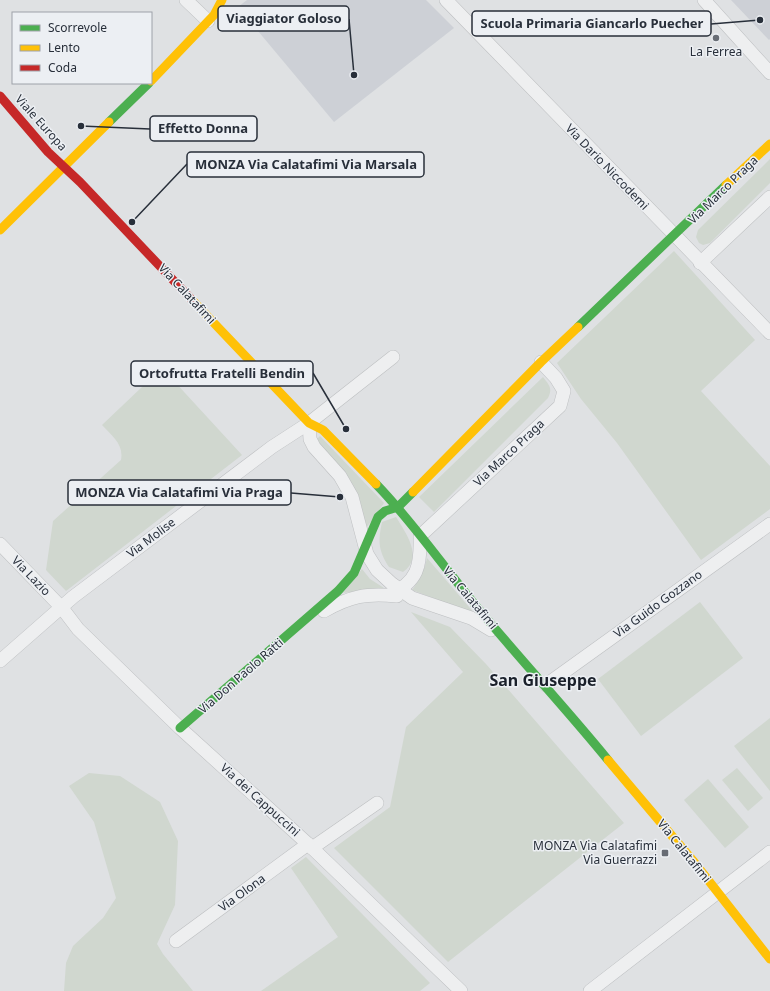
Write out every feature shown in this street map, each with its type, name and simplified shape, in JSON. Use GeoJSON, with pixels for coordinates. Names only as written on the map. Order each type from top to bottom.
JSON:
{"type":"FeatureCollection","features":[{"type":"Feature","properties":{"kind":"street"},"geometry":{"type":"LineString","coordinates":[[186,0],[208,21]]}},
{"type":"Feature","properties":{"kind":"street"},"geometry":{"type":"LineString","coordinates":[[218,9],[222,0]]}},
{"type":"Feature","properties":{"kind":"street"},"geometry":{"type":"LineString","coordinates":[[152,80],[218,9],[231,0]]}},
{"type":"Feature","properties":{"kind":"street","name":"Via Dario Niccodemi"},"geometry":{"type":"LineString","coordinates":[[446,0],[700,263],[770,333]]}},
{"type":"Feature","properties":{"kind":"street"},"geometry":{"type":"LineString","coordinates":[[704,0],[770,73]]}},
{"type":"Feature","properties":{"kind":"street"},"geometry":{"type":"LineString","coordinates":[[0,230],[148,84]]}},
{"type":"Feature","properties":{"kind":"street","name":"Viale Europa"},"geometry":{"type":"LineString","coordinates":[[0,96],[48,152],[64,166]]}},
{"type":"Feature","properties":{"kind":"street","name":"Via Marco Praga"},"geometry":{"type":"LineString","coordinates":[[420,536],[560,406],[564,391],[556,378],[541,362],[770,144]]}},
{"type":"Feature","properties":{"kind":"street","name":"Via Calatafimi"},"geometry":{"type":"LineString","coordinates":[[64,166],[309,423],[323,430],[398,507],[502,636],[546,685],[717,891],[770,959]]}},
{"type":"Feature","properties":{"kind":"street"},"geometry":{"type":"LineString","coordinates":[[700,263],[770,197]]}},
{"type":"Feature","properties":{"kind":"street","name":"Via Molise"},"geometry":{"type":"LineString","coordinates":[[0,661],[73,597],[272,447],[309,423],[393,357]]}},
{"type":"Feature","properties":{"kind":"street"},"geometry":{"type":"LineString","coordinates":[[365,548],[378,517],[384,512],[398,507],[541,362]]}},
{"type":"Feature","properties":{"kind":"street","name":"Via Calatafimi"},"geometry":{"type":"LineString","coordinates":[[309,423],[310,439],[314,447],[340,476],[352,497],[365,548],[377,570],[412,598],[471,618],[502,636]]}},
{"type":"Feature","properties":{"kind":"street","name":"Via Guido Gozzano"},"geometry":{"type":"LineString","coordinates":[[546,685],[770,524]]}},
{"type":"Feature","properties":{"kind":"street"},"geometry":{"type":"LineString","coordinates":[[389,595],[401,590],[408,584],[417,571],[420,554],[420,536]]}},
{"type":"Feature","properties":{"kind":"street","name":"Via Lazio"},"geometry":{"type":"LineString","coordinates":[[0,544],[62,608]]}},
{"type":"Feature","properties":{"kind":"street","name":"Via Don Paolo Ratti"},"geometry":{"type":"LineString","coordinates":[[180,728],[302,624],[354,573],[365,548]]}},
{"type":"Feature","properties":{"kind":"street","name":"Via Don Paolo Ratti"},"geometry":{"type":"LineString","coordinates":[[302,624],[344,600],[367,595],[389,595],[412,598]]}},
{"type":"Feature","properties":{"kind":"street","name":"Via dei Cappuccini"},"geometry":{"type":"LineString","coordinates":[[62,608],[78,629],[180,728],[310,846],[461,991]]}},
{"type":"Feature","properties":{"kind":"street"},"geometry":{"type":"LineString","coordinates":[[310,846],[377,803]]}},
{"type":"Feature","properties":{"kind":"street","name":"Via Olona"},"geometry":{"type":"LineString","coordinates":[[176,941],[310,846]]}},
{"type":"Feature","properties":{"kind":"street"},"geometry":{"type":"LineString","coordinates":[[590,991],[717,891],[770,852]]}},
{"type":"Feature","properties":{"kind":"shaded area"},"geometry":{"type":"Polygon","coordinates":[[[247,0],[426,0],[454,28],[334,122],[238,7],[247,0]]]}},
{"type":"Feature","properties":{"kind":"shaded area"},"geometry":{"type":"Polygon","coordinates":[[[731,0],[770,0],[769,40],[731,0]]]}},
{"type":"Feature","properties":{"kind":"shaded area"},"geometry":{"type":"Polygon","coordinates":[[[770,159],[770,183],[710,243],[703,245],[699,243],[696,237],[698,230],[770,159]]]}},
{"type":"Feature","properties":{"kind":"shaded area"},"geometry":{"type":"Polygon","coordinates":[[[674,251],[755,340],[701,391],[770,466],[770,509],[701,560],[617,443],[581,399],[557,363],[674,251]]]}},
{"type":"Feature","properties":{"kind":"shaded area"},"geometry":{"type":"Polygon","coordinates":[[[162,368],[242,455],[66,591],[46,570],[53,521],[121,460],[121,449],[119,445],[102,425],[162,368]]]}},
{"type":"Feature","properties":{"kind":"shaded area"},"geometry":{"type":"Polygon","coordinates":[[[543,377],[550,389],[548,398],[434,512],[419,497],[543,377]]]}},
{"type":"Feature","properties":{"kind":"shaded area"},"geometry":{"type":"Polygon","coordinates":[[[320,436],[384,503],[367,527],[316,440],[320,436]]]}},
{"type":"Feature","properties":{"kind":"shaded area"},"geometry":{"type":"Polygon","coordinates":[[[396,517],[408,538],[413,553],[409,566],[403,572],[389,567],[380,545],[382,522],[396,517]]]}},
{"type":"Feature","properties":{"kind":"shaded area"},"geometry":{"type":"Polygon","coordinates":[[[427,558],[475,614],[412,590],[425,567],[427,558]]]}},
{"type":"Feature","properties":{"kind":"shaded area"},"geometry":{"type":"Polygon","coordinates":[[[362,569],[370,579],[384,588],[343,593],[362,569]]]}},
{"type":"Feature","properties":{"kind":"shaded area"},"geometry":{"type":"Polygon","coordinates":[[[700,602],[743,658],[641,736],[598,679],[700,602]]]}},
{"type":"Feature","properties":{"kind":"shaded area"},"geometry":{"type":"Polygon","coordinates":[[[411,612],[450,627],[486,664],[624,823],[448,962],[334,848],[390,807],[406,727],[463,672],[411,612]]]}},
{"type":"Feature","properties":{"kind":"shaded area"},"geometry":{"type":"Polygon","coordinates":[[[770,718],[770,791],[734,746],[770,718]]]}},
{"type":"Feature","properties":{"kind":"shaded area"},"geometry":{"type":"Polygon","coordinates":[[[737,768],[763,798],[748,811],[722,780],[737,768]]]}},
{"type":"Feature","properties":{"kind":"shaded area"},"geometry":{"type":"Polygon","coordinates":[[[89,773],[120,776],[160,802],[178,841],[175,905],[157,944],[163,954],[193,991],[64,991],[66,963],[73,946],[103,918],[116,898],[94,822],[69,786],[89,773]]]}},
{"type":"Feature","properties":{"kind":"shaded area"},"geometry":{"type":"Polygon","coordinates":[[[708,779],[749,827],[725,848],[684,800],[708,779]]]}},
{"type":"Feature","properties":{"kind":"shaded area"},"geometry":{"type":"Polygon","coordinates":[[[306,857],[430,983],[420,991],[261,991],[338,937],[291,868],[306,857]]]}},
{"type":"Feature","properties":{"kind":"traffic: fast"},"geometry":{"type":"LineString","coordinates":[[109,122],[148,84]]}},
{"type":"Feature","properties":{"kind":"traffic: fast"},"geometry":{"type":"LineString","coordinates":[[578,327],[726,185]]}},
{"type":"Feature","properties":{"kind":"traffic: fast"},"geometry":{"type":"LineString","coordinates":[[376,484],[489,621],[608,760]]}},
{"type":"Feature","properties":{"kind":"traffic: fast"},"geometry":{"type":"LineString","coordinates":[[180,728],[338,591],[354,573],[378,517],[385,511],[398,507],[413,492]]}},
{"type":"Feature","properties":{"kind":"traffic: slow"},"geometry":{"type":"LineString","coordinates":[[152,80],[214,15],[222,0]]}},
{"type":"Feature","properties":{"kind":"traffic: slow"},"geometry":{"type":"LineString","coordinates":[[0,230],[109,122]]}},
{"type":"Feature","properties":{"kind":"traffic: slow"},"geometry":{"type":"LineString","coordinates":[[726,185],[770,144]]}},
{"type":"Feature","properties":{"kind":"traffic: slow"},"geometry":{"type":"LineString","coordinates":[[192,300],[309,423],[323,430],[376,484]]}},
{"type":"Feature","properties":{"kind":"traffic: slow"},"geometry":{"type":"LineString","coordinates":[[413,492],[541,362],[578,327]]}},
{"type":"Feature","properties":{"kind":"traffic: slow"},"geometry":{"type":"LineString","coordinates":[[608,760],[694,862],[770,959]]}},
{"type":"Feature","properties":{"kind":"traffic: jam"},"geometry":{"type":"LineString","coordinates":[[0,96],[48,152],[80,182],[192,300]]}},
{"type":"Feature","properties":{"kind":"place","name":"Scuola Primaria Giancarlo Puecher"},"geometry":{"type":"Point","coordinates":[760,20]}},
{"type":"Feature","properties":{"kind":"place","name":"La Ferrea"},"geometry":{"type":"Point","coordinates":[716,38]}},
{"type":"Feature","properties":{"kind":"place","name":"Viaggiator Goloso"},"geometry":{"type":"Point","coordinates":[354,75]}},
{"type":"Feature","properties":{"kind":"place","name":"Effetto Donna"},"geometry":{"type":"Point","coordinates":[81,126]}},
{"type":"Feature","properties":{"kind":"place","name":"MONZA Via Calatafimi Via Marsala"},"geometry":{"type":"Point","coordinates":[132,222]}},
{"type":"Feature","properties":{"kind":"place","name":"Ortofrutta Fratelli Bendin"},"geometry":{"type":"Point","coordinates":[346,429]}},
{"type":"Feature","properties":{"kind":"place","name":"MONZA Via Calatafimi Via Praga"},"geometry":{"type":"Point","coordinates":[340,497]}},
{"type":"Feature","properties":{"kind":"place","name":"MONZA Via Calatafimi Via Guerrazzi"},"geometry":{"type":"Point","coordinates":[665,853]}},
{"type":"Feature","properties":{"kind":"district","name":"San Giuseppe"},"geometry":{"type":"Point","coordinates":[543,680]}}]}
